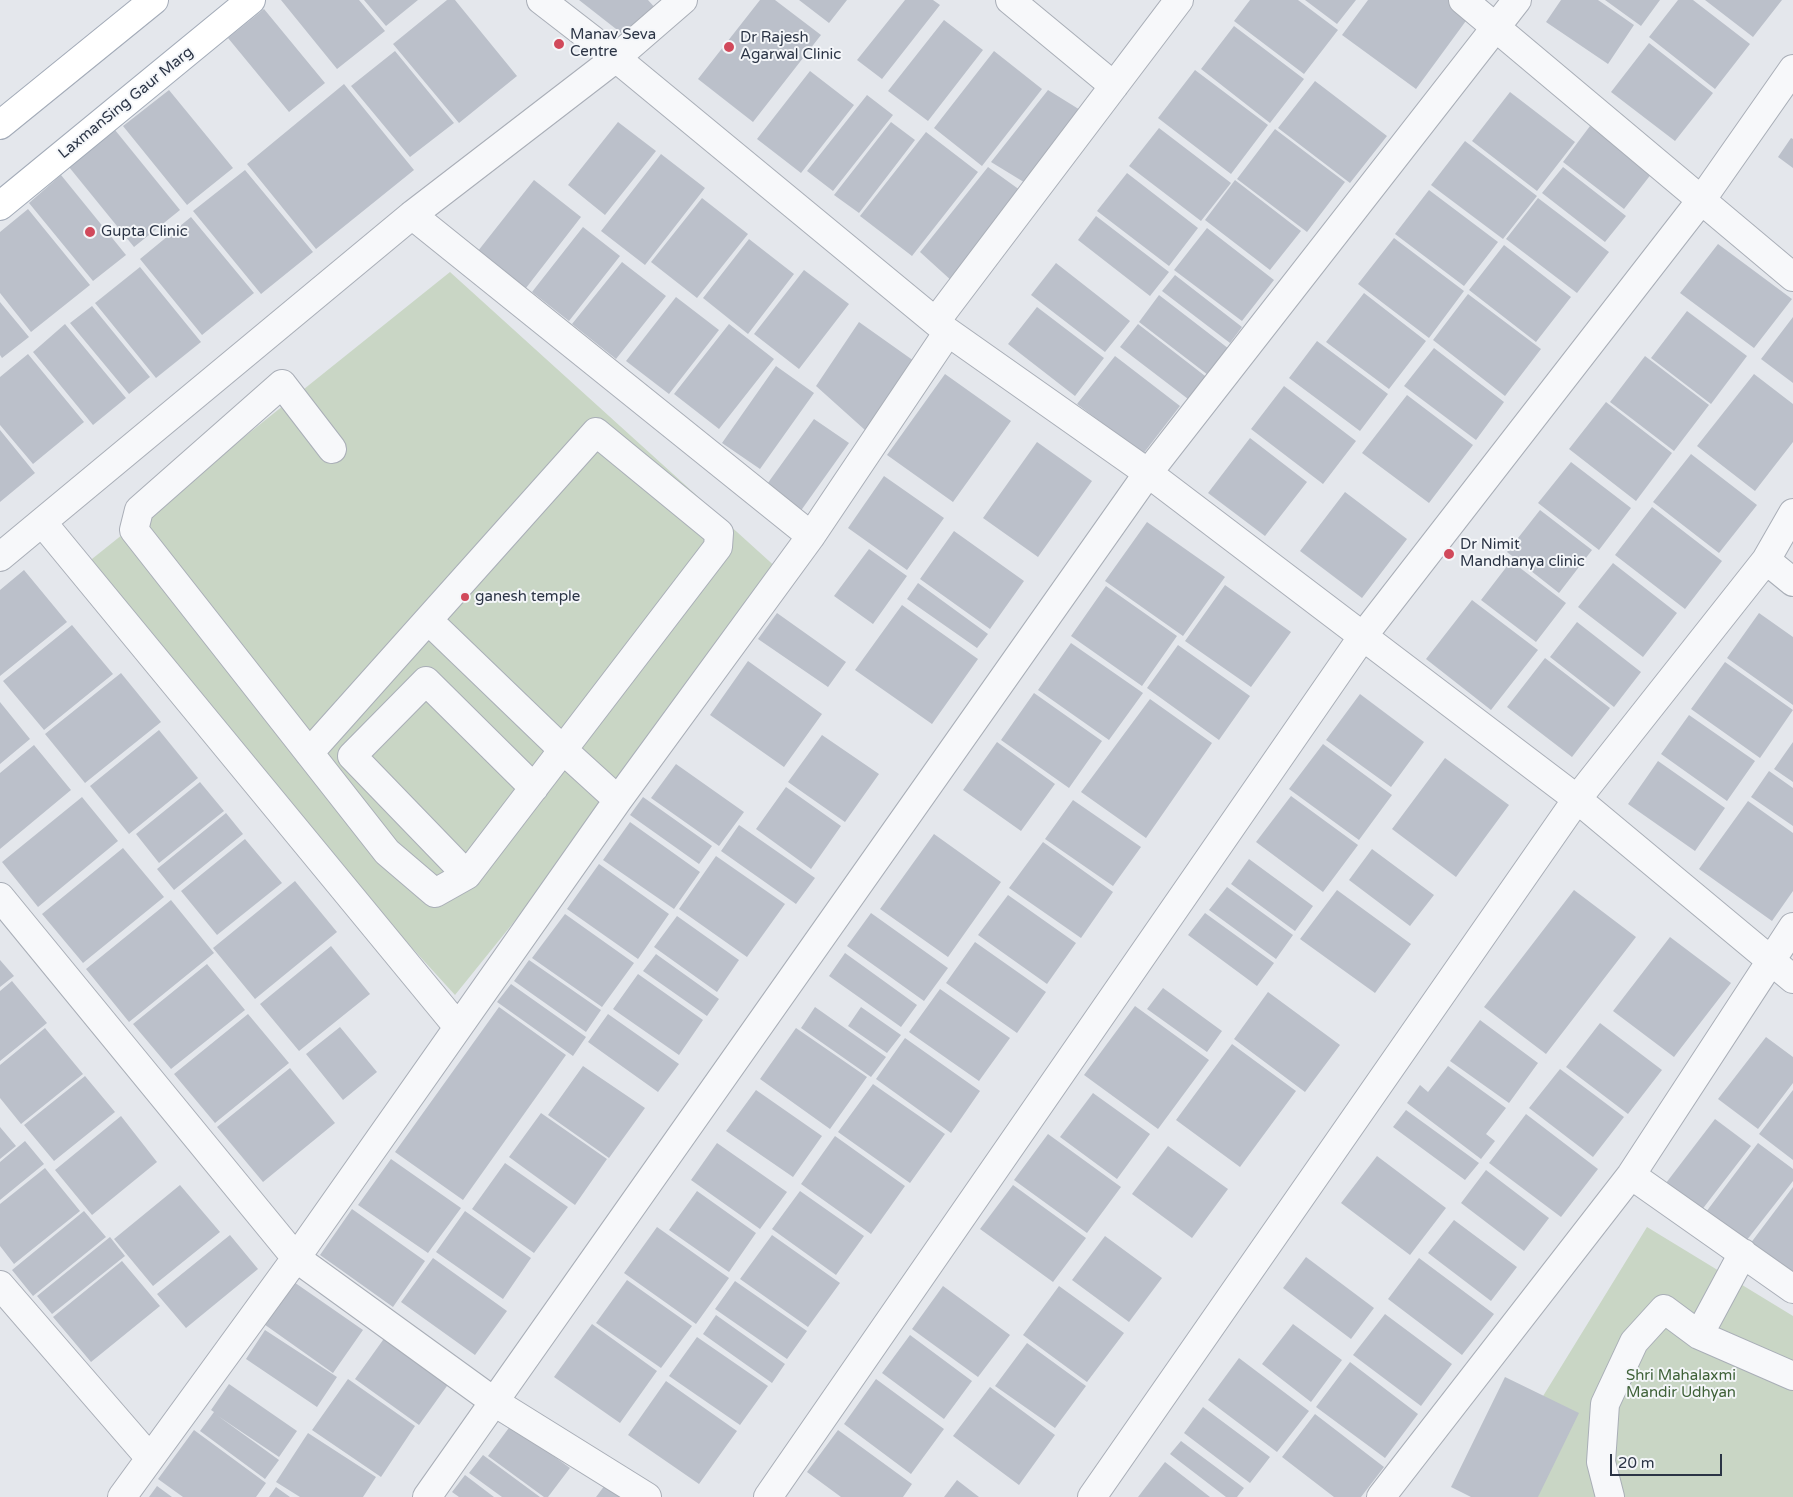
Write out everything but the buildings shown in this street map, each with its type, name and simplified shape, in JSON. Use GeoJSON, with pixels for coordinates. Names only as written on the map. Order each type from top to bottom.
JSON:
{"type":"FeatureCollection","features":[{"type":"Feature","properties":{"kind":"main road"},"geometry":{"type":"LineString","coordinates":[[0,125],[154,0]]}},
{"type":"Feature","properties":{"kind":"main road","name":"LaxmanSing Gaur Marg"},"geometry":{"type":"LineString","coordinates":[[0,206],[247,1]]}},
{"type":"Feature","properties":{"kind":"street"},"geometry":{"type":"LineString","coordinates":[[541,0],[616,58],[942,326],[1148,473],[1577,799],[1793,979]]}},
{"type":"Feature","properties":{"kind":"street"},"geometry":{"type":"LineString","coordinates":[[0,557],[412,214],[616,58],[684,0]]}},
{"type":"Feature","properties":{"kind":"street"},"geometry":{"type":"LineString","coordinates":[[1010,0],[1114,86]]}},
{"type":"Feature","properties":{"kind":"street"},"geometry":{"type":"LineString","coordinates":[[122,1497],[149,1457],[296,1258],[618,800],[811,536],[942,326],[1114,86],[1179,0]]}},
{"type":"Feature","properties":{"kind":"street"},"geometry":{"type":"LineString","coordinates":[[1463,0],[1793,277]]}},
{"type":"Feature","properties":{"kind":"street"},"geometry":{"type":"LineString","coordinates":[[427,1497],[496,1403],[1148,473],[1496,29],[1516,0]]}},
{"type":"Feature","properties":{"kind":"street"},"geometry":{"type":"LineString","coordinates":[[768,1497],[1363,636],[1702,199],[1793,69]]}},
{"type":"Feature","properties":{"kind":"street"},"geometry":{"type":"LineString","coordinates":[[412,214],[811,536]]}},
{"type":"Feature","properties":{"kind":"street"},"geometry":{"type":"LineString","coordinates":[[309,753],[596,432],[719,532],[718,547],[467,875],[435,893],[387,852],[309,753],[134,530],[139,510],[282,384],[332,450]]}},
{"type":"Feature","properties":{"kind":"street"},"geometry":{"type":"LineString","coordinates":[[1092,1497],[1577,799],[1766,560],[1793,513]]}},
{"type":"Feature","properties":{"kind":"street"},"geometry":{"type":"LineString","coordinates":[[42,522],[458,1027]]}},
{"type":"Feature","properties":{"kind":"street"},"geometry":{"type":"LineString","coordinates":[[1766,560],[1793,582]]}},
{"type":"Feature","properties":{"kind":"street"},"geometry":{"type":"LineString","coordinates":[[429,620],[562,750],[618,800]]}},
{"type":"Feature","properties":{"kind":"street"},"geometry":{"type":"LineString","coordinates":[[467,875],[352,756],[426,681],[534,788]]}},
{"type":"Feature","properties":{"kind":"street"},"geometry":{"type":"LineString","coordinates":[[0,897],[296,1258],[496,1403],[647,1497]]}},
{"type":"Feature","properties":{"kind":"street"},"geometry":{"type":"LineString","coordinates":[[1381,1497],[1631,1175],[1770,958],[1793,927]]}},
{"type":"Feature","properties":{"kind":"street"},"geometry":{"type":"LineString","coordinates":[[1631,1175],[1793,1289]]}},
{"type":"Feature","properties":{"kind":"street"},"geometry":{"type":"LineString","coordinates":[[1699,1335],[1743,1254]]}},
{"type":"Feature","properties":{"kind":"street"},"geometry":{"type":"LineString","coordinates":[[0,1285],[149,1457]]}},
{"type":"Feature","properties":{"kind":"street"},"geometry":{"type":"LineString","coordinates":[[1610,1497],[1601,1462],[1605,1404],[1634,1342],[1664,1309],[1699,1335],[1793,1376]]}},
{"type":"Feature","properties":{"kind":"green space"},"geometry":{"type":"Polygon","coordinates":[[[450,272],[790,580],[455,995],[72,575],[450,272]]]}},
{"type":"Feature","properties":{"kind":"green space","name":"Shri Mahalaxmi Mandir Udhyan"},"geometry":{"type":"Polygon","coordinates":[[[1647,1227],[1793,1316],[1793,1497],[1481,1497],[1647,1227]]]}},
{"type":"Feature","properties":{"kind":"place","name":"Manav Seva Centre"},"geometry":{"type":"Point","coordinates":[559,44]}},
{"type":"Feature","properties":{"kind":"place","name":"Dr Rajesh Agarwal Clinic"},"geometry":{"type":"Point","coordinates":[729,47]}},
{"type":"Feature","properties":{"kind":"place","name":"Gupta Clinic"},"geometry":{"type":"Point","coordinates":[90,232]}},
{"type":"Feature","properties":{"kind":"place","name":"Dr Nimit Mandhanya clinic"},"geometry":{"type":"Point","coordinates":[1449,554]}},
{"type":"Feature","properties":{"kind":"place","name":"ganesh temple"},"geometry":{"type":"Point","coordinates":[465,597]}}]}
